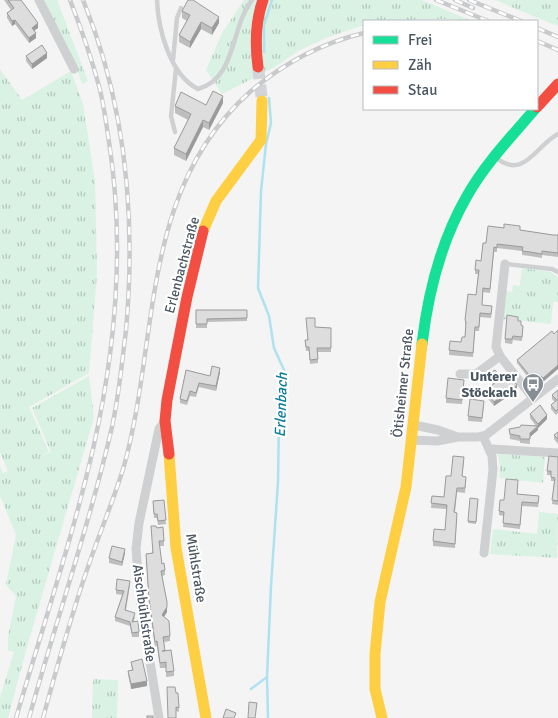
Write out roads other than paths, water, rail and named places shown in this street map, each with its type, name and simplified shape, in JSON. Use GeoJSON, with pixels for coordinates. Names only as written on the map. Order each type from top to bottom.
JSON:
{"type":"FeatureCollection","features":[{"type":"Feature","properties":{"kind":"street"},"geometry":{"type":"LineString","coordinates":[[39,0],[74,69]]}},
{"type":"Feature","properties":{"kind":"street"},"geometry":{"type":"LineString","coordinates":[[258,67],[255,37],[258,11],[263,0]]}},
{"type":"Feature","properties":{"kind":"street","name":"Ötisheimer Straße"},"geometry":{"type":"LineString","coordinates":[[538,106],[558,84]]}},
{"type":"Feature","properties":{"kind":"street","name":"Erlenbachstraße"},"geometry":{"type":"LineString","coordinates":[[165,421],[167,400],[187,296],[203,232],[216,201],[261,140],[262,101]]}},
{"type":"Feature","properties":{"kind":"street","name":"Ötisheimer Straße"},"geometry":{"type":"LineString","coordinates":[[382,718],[376,689],[375,654],[380,602],[406,487],[424,326],[436,270],[447,237],[467,195],[494,157],[534,110]]}},
{"type":"Feature","properties":{"kind":"street"},"geometry":{"type":"LineString","coordinates":[[506,264],[496,347],[500,356],[533,398]]}},
{"type":"Feature","properties":{"kind":"street"},"geometry":{"type":"LineString","coordinates":[[460,374],[476,374],[500,356]]}},
{"type":"Feature","properties":{"kind":"street"},"geometry":{"type":"LineString","coordinates":[[412,440],[483,436],[497,428],[558,379]]}},
{"type":"Feature","properties":{"kind":"street","name":"Aischbühlstraße"},"geometry":{"type":"LineString","coordinates":[[159,718],[140,599],[136,549],[138,523],[159,429],[165,421]]}},
{"type":"Feature","properties":{"kind":"street","name":"Mühlstraße"},"geometry":{"type":"LineString","coordinates":[[165,421],[168,437],[176,548],[206,718]]}},
{"type":"Feature","properties":{"kind":"street"},"geometry":{"type":"LineString","coordinates":[[414,425],[458,437]]}},
{"type":"Feature","properties":{"kind":"street"},"geometry":{"type":"LineString","coordinates":[[483,436],[490,451],[493,470],[484,553]]}},
{"type":"Feature","properties":{"kind":"street"},"geometry":{"type":"LineString","coordinates":[[490,451],[493,449],[558,454]]}},
{"type":"Feature","properties":{"kind":"lane"},"geometry":{"type":"LineString","coordinates":[[157,0],[162,31],[176,69],[183,79],[198,89],[207,86],[223,71],[237,31],[252,0]]}},
{"type":"Feature","properties":{"kind":"lane"},"geometry":{"type":"LineString","coordinates":[[174,62],[176,18],[181,8]]}},
{"type":"Feature","properties":{"kind":"lane"},"geometry":{"type":"LineString","coordinates":[[175,132],[171,116],[176,69]]}},
{"type":"Feature","properties":{"kind":"lane"},"geometry":{"type":"LineString","coordinates":[[494,157],[509,166],[525,162],[558,134]]}},
{"type":"Feature","properties":{"kind":"lane"},"geometry":{"type":"LineString","coordinates":[[506,264],[552,269],[558,272]]}},
{"type":"Feature","properties":{"kind":"waterway","name":"Erlenbach"},"geometry":{"type":"LineString","coordinates":[[264,52],[264,25],[272,0]]}},
{"type":"Feature","properties":{"kind":"waterway","name":"Erlenbach"},"geometry":{"type":"LineString","coordinates":[[268,718],[267,677],[271,586],[278,482],[279,418],[284,370],[274,348],[269,316],[258,288],[261,191],[266,144],[271,123],[269,98]]}},
{"type":"Feature","properties":{"kind":"waterway"},"geometry":{"type":"LineString","coordinates":[[251,689],[267,677]]}},
{"type":"Feature","properties":{"kind":"tunnel"},"geometry":{"type":"LineString","coordinates":[[258,67],[262,101]]}},
{"type":"Feature","properties":{"kind":"railway"},"geometry":{"type":"LineString","coordinates":[[16,718],[85,483],[101,411],[116,296],[117,257],[114,180],[105,114],[93,64],[70,0]]}},
{"type":"Feature","properties":{"kind":"railway"},"geometry":{"type":"LineString","coordinates":[[29,718],[103,464],[117,403],[126,330],[130,246],[124,162],[109,80],[98,40],[83,0]]}},
{"type":"Feature","properties":{"kind":"railway"},"geometry":{"type":"LineString","coordinates":[[436,0],[486,20]]}},
{"type":"Feature","properties":{"kind":"railway"},"geometry":{"type":"LineString","coordinates":[[455,0],[473,8]]}},
{"type":"Feature","properties":{"kind":"railway"},"geometry":{"type":"LineString","coordinates":[[469,0],[519,20]]}},
{"type":"Feature","properties":{"kind":"railway"},"geometry":{"type":"LineString","coordinates":[[538,28],[558,37]]}},
{"type":"Feature","properties":{"kind":"railway"},"geometry":{"type":"LineString","coordinates":[[43,718],[76,602],[124,466],[135,417],[159,267],[171,219],[189,173],[215,130],[251,91],[304,55],[333,42],[363,33]]}},
{"type":"Feature","properties":{"kind":"railway"},"geometry":{"type":"LineString","coordinates":[[538,41],[558,50]]}},
{"type":"Feature","properties":{"kind":"place","name":"Unterer Stöckach"},"geometry":{"type":"Point","coordinates":[533,403]}}]}
